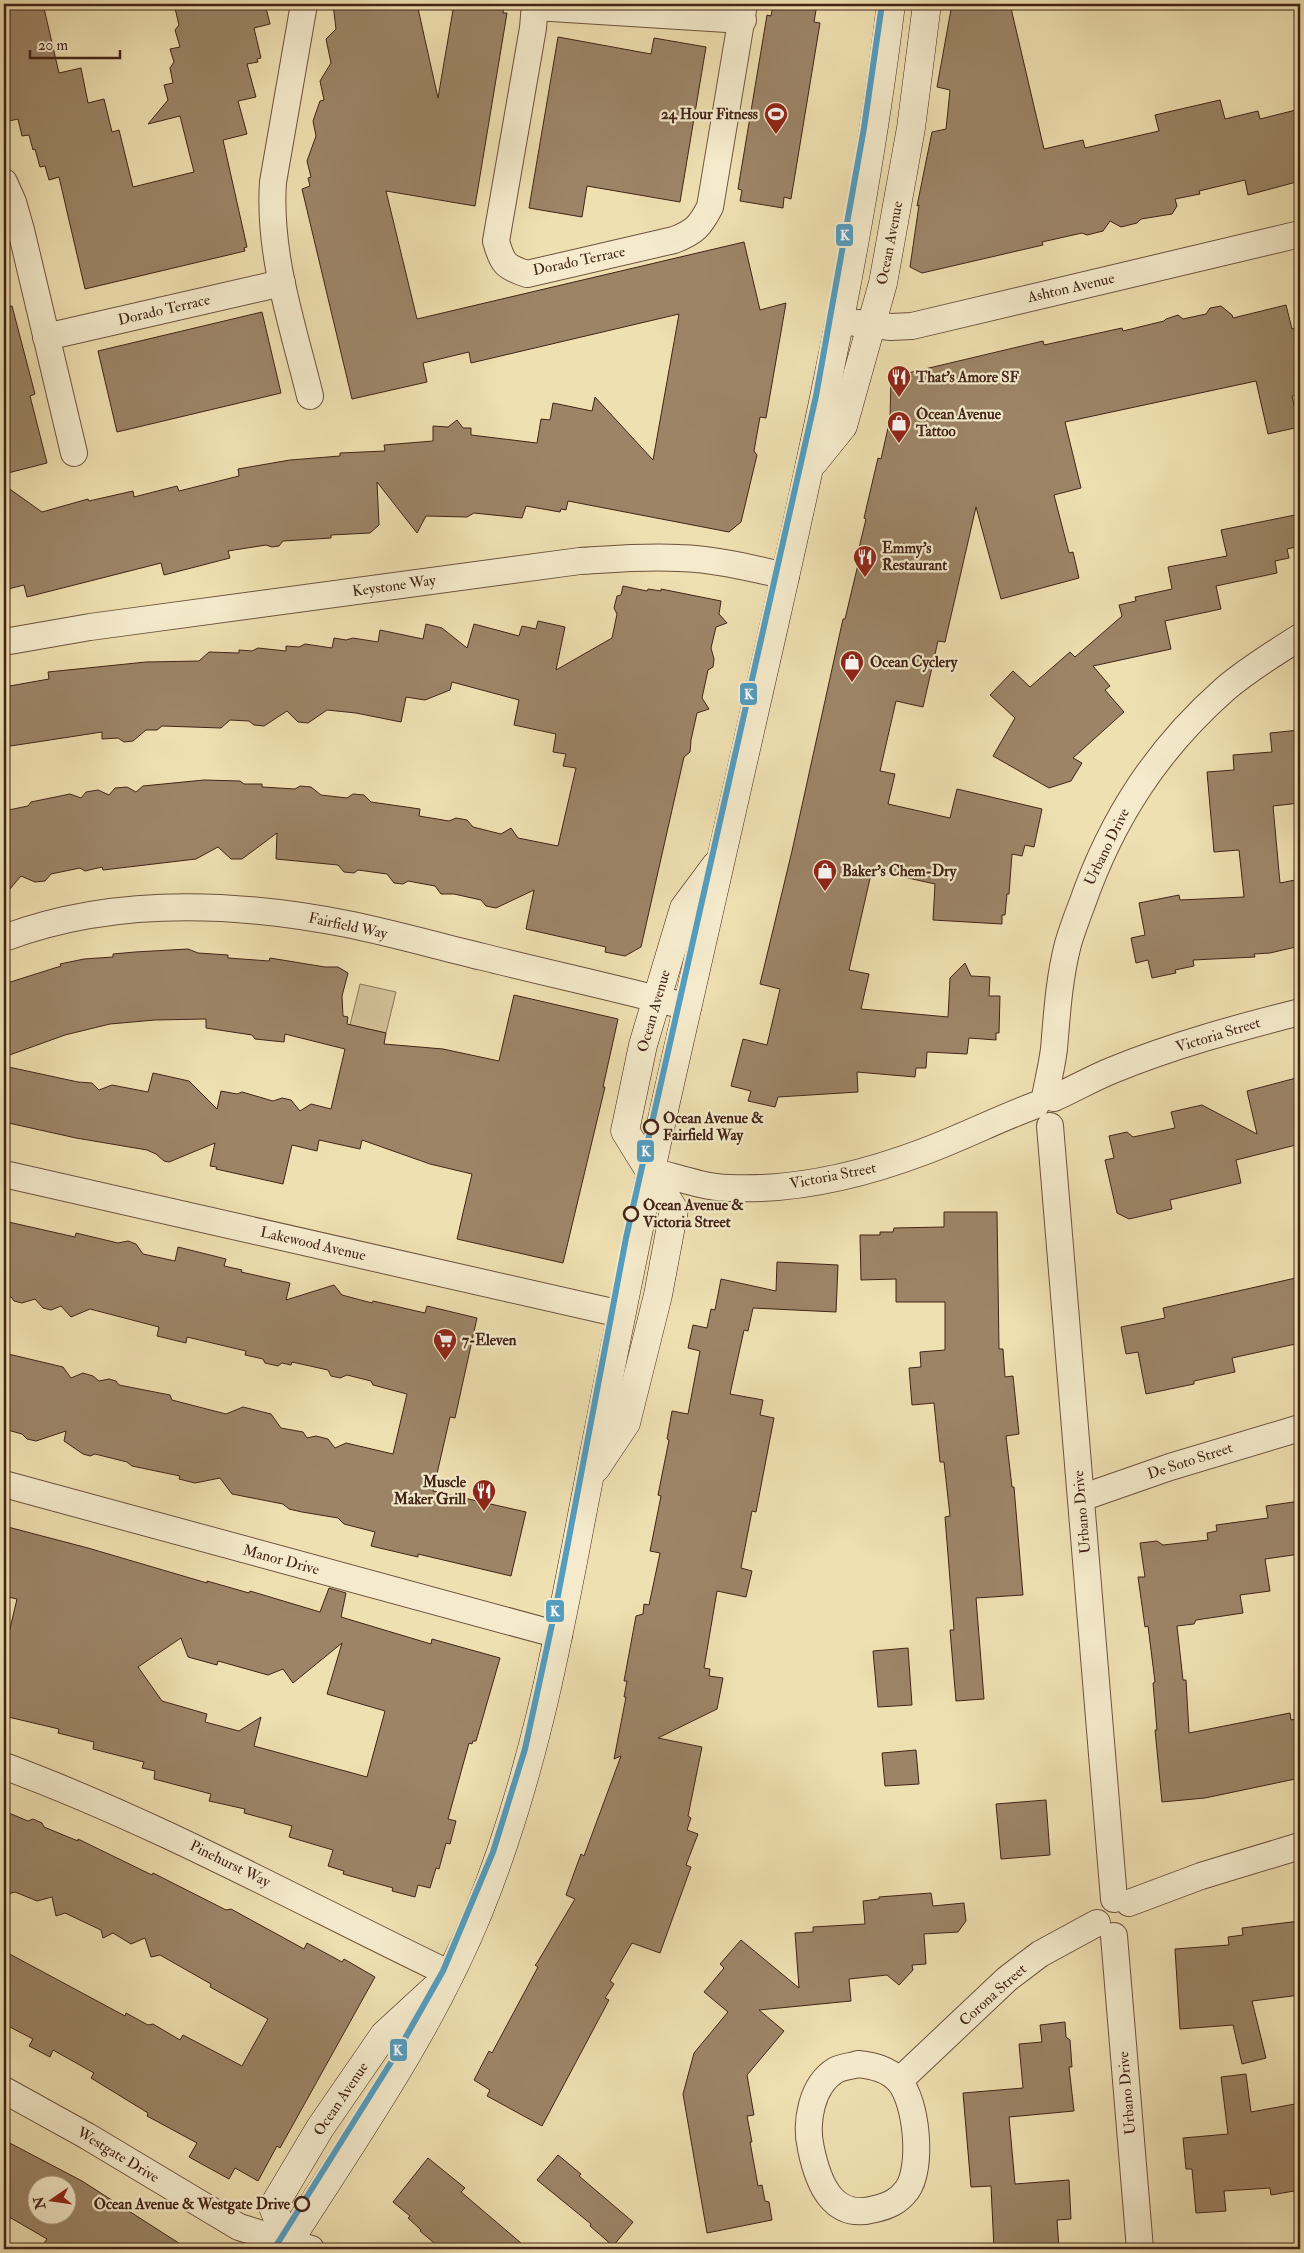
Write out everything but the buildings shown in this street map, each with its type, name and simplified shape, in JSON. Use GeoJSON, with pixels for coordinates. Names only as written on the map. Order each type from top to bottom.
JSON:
{"type":"FeatureCollection","features":[{"type":"Feature","properties":{"kind":"main road","name":"Ocean Avenue"},"geometry":{"type":"LineString","coordinates":[[293,2248],[402,2061],[450,1974],[477,1915],[518,1802],[533,1752],[559,1635],[650,1171],[810,467],[840,320],[873,130],[891,4]]}},
{"type":"Feature","properties":{"kind":"main road","name":"Ocean Avenue"},"geometry":{"type":"LineString","coordinates":[[810,467],[843,426],[883,284],[909,138],[928,4]]}},
{"type":"Feature","properties":{"kind":"main road","name":"Ocean Avenue"},"geometry":{"type":"LineString","coordinates":[[590,1477],[626,1423],[659,1285],[674,1210],[625,1131],[643,1045],[684,908],[722,857]]}},
{"type":"Feature","properties":{"kind":"street"},"geometry":{"type":"LineString","coordinates":[[304,4],[273,182],[272,201],[273,240],[310,396]]}},
{"type":"Feature","properties":{"kind":"street","name":"Dorado Terrace"},"geometry":{"type":"LineString","coordinates":[[535,5],[743,12],[710,207],[700,225],[689,234],[674,240],[527,274],[512,269],[501,258],[496,241],[535,5]]}},
{"type":"Feature","properties":{"kind":"street"},"geometry":{"type":"LineString","coordinates":[[4,182],[14,202],[74,453]]}},
{"type":"Feature","properties":{"kind":"street","name":"Ashton Avenue"},"geometry":{"type":"LineString","coordinates":[[840,320],[891,327],[912,326],[1300,234]]}},
{"type":"Feature","properties":{"kind":"street","name":"Dorado Terrace"},"geometry":{"type":"LineString","coordinates":[[46,337],[282,283]]}},
{"type":"Feature","properties":{"kind":"street","name":"Keystone Way"},"geometry":{"type":"LineString","coordinates":[[4,642],[90,627],[630,557],[681,558],[736,565],[786,576]]}},
{"type":"Feature","properties":{"kind":"street","name":"Urbano Drive"},"geometry":{"type":"LineString","coordinates":[[1121,1901],[1081,1498],[1050,1126],[1058,1110],[1058,1104],[1045,1100],[1054,1050],[1058,996],[1068,942],[1089,883],[1116,823],[1149,771],[1192,722],[1226,688],[1300,637]]}},
{"type":"Feature","properties":{"kind":"street","name":"Fairfield Way"},"geometry":{"type":"LineString","coordinates":[[4,938],[30,928],[85,915],[150,908],[215,908],[282,913],[348,924],[688,1008]]}},
{"type":"Feature","properties":{"kind":"street","name":"Victoria Street"},"geometry":{"type":"LineString","coordinates":[[650,1171],[727,1188],[761,1188],[836,1179],[879,1168],[924,1152],[1143,1058],[1218,1034],[1300,1012]]}},
{"type":"Feature","properties":{"kind":"street","name":"Lakewood Avenue"},"geometry":{"type":"LineString","coordinates":[[4,1174],[621,1314]]}},
{"type":"Feature","properties":{"kind":"street","name":"De Soto Street"},"geometry":{"type":"LineString","coordinates":[[1081,1498],[1179,1464],[1300,1428]]}},
{"type":"Feature","properties":{"kind":"street","name":"Manor Drive"},"geometry":{"type":"LineString","coordinates":[[4,1484],[559,1635]]}},
{"type":"Feature","properties":{"kind":"street","name":"Pinehurst Way"},"geometry":{"type":"LineString","coordinates":[[4,1766],[186,1842],[450,1974]]}},
{"type":"Feature","properties":{"kind":"street"},"geometry":{"type":"LineString","coordinates":[[1106,1930],[1123,1924],[1121,1901],[1300,1846]]}},
{"type":"Feature","properties":{"kind":"street","name":"Urbano Drive"},"geometry":{"type":"LineString","coordinates":[[1106,1930],[1140,2249]]}},
{"type":"Feature","properties":{"kind":"street","name":"Corona Street"},"geometry":{"type":"LineString","coordinates":[[899,2082],[1007,1979],[1040,1954],[1106,1930]]}},
{"type":"Feature","properties":{"kind":"street"},"geometry":{"type":"LineString","coordinates":[[858,2064],[880,2067],[899,2082],[911,2104],[916,2133],[915,2164],[908,2189],[892,2205],[867,2212],[844,2209],[826,2194],[816,2172],[809,2142],[809,2115],[818,2088],[836,2070],[858,2064]]}},
{"type":"Feature","properties":{"kind":"street","name":"Westgate Drive"},"geometry":{"type":"LineString","coordinates":[[4,2090],[86,2136],[239,2227],[293,2248]]}},
{"type":"Feature","properties":{"kind":"shaded area"},"geometry":{"type":"Polygon","coordinates":[[[360,984],[396,992],[386,1033],[350,1025],[360,984]]]}},
{"type":"Feature","properties":{"kind":"transit line","name":"K"},"geometry":{"type":"LineString","coordinates":[[274,2249],[395,2056],[443,1971],[493,1852],[525,1749],[556,1606],[626,1238],[816,396],[864,128],[882,4]]}},
{"type":"Feature","properties":{"kind":"place","name":"24 Hour Fitness"},"geometry":{"type":"Point","coordinates":[776,135]}},
{"type":"Feature","properties":{"kind":"place","name":"That's Amore SF"},"geometry":{"type":"Point","coordinates":[899,398]}},
{"type":"Feature","properties":{"kind":"place","name":"Ocean Avenue Tattoo"},"geometry":{"type":"Point","coordinates":[899,444]}},
{"type":"Feature","properties":{"kind":"place","name":"Emmy's Restaurant"},"geometry":{"type":"Point","coordinates":[865,578]}},
{"type":"Feature","properties":{"kind":"place","name":"Ocean Cyclery"},"geometry":{"type":"Point","coordinates":[852,683]}},
{"type":"Feature","properties":{"kind":"place","name":"Baker's Chem-Dry"},"geometry":{"type":"Point","coordinates":[825,892]}},
{"type":"Feature","properties":{"kind":"place","name":"Ocean Avenue & Fairfield Way"},"geometry":{"type":"Point","coordinates":[651,1127]}},
{"type":"Feature","properties":{"kind":"place","name":"Ocean Avenue & Victoria Street"},"geometry":{"type":"Point","coordinates":[631,1214]}},
{"type":"Feature","properties":{"kind":"place","name":"7-Eleven"},"geometry":{"type":"Point","coordinates":[445,1361]}},
{"type":"Feature","properties":{"kind":"place","name":"Muscle Maker Grill"},"geometry":{"type":"Point","coordinates":[484,1512]}},
{"type":"Feature","properties":{"kind":"place","name":"Ocean Avenue & Westgate Drive"},"geometry":{"type":"Point","coordinates":[302,2204]}}]}
